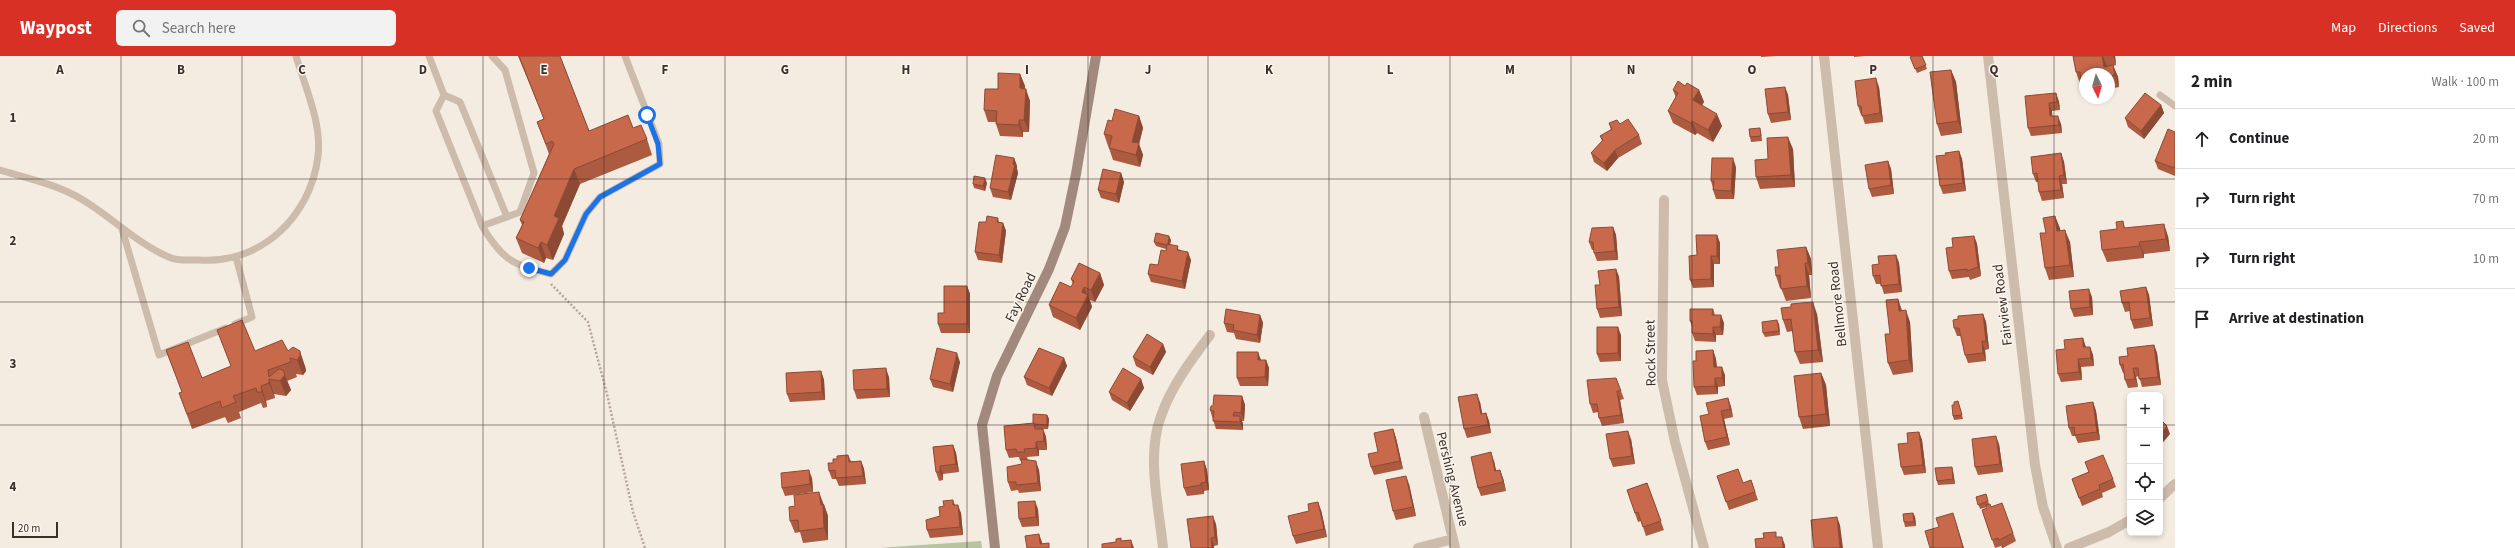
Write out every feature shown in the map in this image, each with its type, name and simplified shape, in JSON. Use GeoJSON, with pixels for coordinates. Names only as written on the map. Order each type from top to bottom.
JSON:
{"type":"FeatureCollection","features":[{"type":"Feature","properties":{"kind":"street","name":"Fay Road"},"geometry":{"type":"LineString","coordinates":[[995,548],[982,425],[996,376],[1049,269],[1065,227],[1076,174],[1096,56]]}},
{"type":"Feature","properties":{"kind":"street","name":"Bellmore Road"},"geometry":{"type":"LineString","coordinates":[[1824,56],[1878,548]]}},
{"type":"Feature","properties":{"kind":"street","name":"Fairview Road"},"geometry":{"type":"LineString","coordinates":[[1988,56],[2035,465],[2043,506],[2057,548]]}},
{"type":"Feature","properties":{"kind":"street","name":"Rock Street"},"geometry":{"type":"LineString","coordinates":[[1664,200],[1662,380],[1675,442],[1704,548]]}},
{"type":"Feature","properties":{"kind":"street"},"geometry":{"type":"LineString","coordinates":[[1164,548],[1155,467],[1156,436],[1160,417],[1171,393],[1210,335]]}},
{"type":"Feature","properties":{"kind":"street","name":"Pershing Avenue"},"geometry":{"type":"LineString","coordinates":[[1424,417],[1454,544]]}},
{"type":"Feature","properties":{"kind":"street"},"geometry":{"type":"LineString","coordinates":[[2163,495],[2175,484]]}},
{"type":"Feature","properties":{"kind":"street"},"geometry":{"type":"LineString","coordinates":[[2069,548],[2109,532],[2127,522]]}},
{"type":"Feature","properties":{"kind":"street"},"geometry":{"type":"LineString","coordinates":[[1418,548],[1454,544]]}},
{"type":"Feature","properties":{"kind":"lane"},"geometry":{"type":"LineString","coordinates":[[0,170],[82,199],[141,243],[172,259],[207,261],[236,257],[261,246],[284,231],[309,190],[318,156],[317,130],[296,56]]}},
{"type":"Feature","properties":{"kind":"lane"},"geometry":{"type":"LineString","coordinates":[[429,56],[444,95],[460,102],[507,217]]}},
{"type":"Feature","properties":{"kind":"lane"},"geometry":{"type":"LineString","coordinates":[[482,226],[520,212],[534,173],[505,70],[492,56]]}},
{"type":"Feature","properties":{"kind":"lane"},"geometry":{"type":"LineString","coordinates":[[444,95],[436,111],[482,226],[497,250],[520,266],[551,274],[565,260],[586,214],[600,197],[660,164],[658,144],[625,56]]}},
{"type":"Feature","properties":{"kind":"lane"},"geometry":{"type":"LineString","coordinates":[[2160,95],[2175,106]]}},
{"type":"Feature","properties":{"kind":"lane"},"geometry":{"type":"LineString","coordinates":[[122,229],[159,356],[252,317],[236,257]]}},
{"type":"Feature","properties":{"kind":"path"},"geometry":{"type":"LineString","coordinates":[[538,271],[588,322],[607,394],[633,512],[645,548]]}},
{"type":"Feature","properties":{"kind":"green space"},"geometry":{"type":"Polygon","coordinates":[[[981,541],[982,548],[881,548],[892,547],[981,541]]]}},
{"type":"Feature","properties":{"kind":"building"},"geometry":{"type":"Polygon","coordinates":[[[519,56],[560,56],[589,131],[628,115],[633,128],[641,125],[647,139],[574,169],[554,216],[559,218],[547,245],[541,242],[538,248],[516,238],[524,222],[520,220],[554,144],[552,141],[546,144],[537,122],[544,119],[519,56]]]}},
{"type":"Feature","properties":{"kind":"building"},"geometry":{"type":"Polygon","coordinates":[[[1922,56],[1926,65],[1915,69],[1910,57],[1922,56]]]}},
{"type":"Feature","properties":{"kind":"building"},"geometry":{"type":"Polygon","coordinates":[[[2073,56],[2102,56],[2104,67],[2113,65],[2114,68],[2079,68],[2079,72],[2076,72],[2073,56]]]}},
{"type":"Feature","properties":{"kind":"building"},"geometry":{"type":"Polygon","coordinates":[[[1951,70],[1958,121],[1937,124],[1930,72],[1951,70]]]}},
{"type":"Feature","properties":{"kind":"building"},"geometry":{"type":"Polygon","coordinates":[[[998,73],[1020,74],[1020,88],[1026,89],[1024,120],[1019,120],[1019,125],[996,124],[997,111],[984,110],[985,89],[998,89],[998,73]]]}},
{"type":"Feature","properties":{"kind":"building"},"geometry":{"type":"Polygon","coordinates":[[[1876,78],[1880,113],[1862,116],[1861,106],[1858,106],[1855,81],[1876,78]]]}},
{"type":"Feature","properties":{"kind":"building"},"geometry":{"type":"Polygon","coordinates":[[[1678,81],[1685,86],[1687,83],[1699,90],[1693,100],[1717,114],[1708,130],[1692,121],[1691,123],[1668,111],[1678,93],[1673,90],[1678,81]]]}},
{"type":"Feature","properties":{"kind":"building"},"geometry":{"type":"Polygon","coordinates":[[[1785,87],[1788,112],[1768,114],[1765,89],[1785,87]]]}},
{"type":"Feature","properties":{"kind":"building"},"geometry":{"type":"Polygon","coordinates":[[[2056,93],[2057,102],[2049,103],[2050,116],[2058,116],[2059,125],[2028,128],[2025,96],[2056,93]]]}},
{"type":"Feature","properties":{"kind":"building"},"geometry":{"type":"Polygon","coordinates":[[[2145,93],[2161,105],[2141,131],[2125,118],[2145,93]]]}},
{"type":"Feature","properties":{"kind":"building"},"geometry":{"type":"Polygon","coordinates":[[[1115,109],[1139,116],[1132,142],[1139,143],[1136,155],[1109,148],[1112,136],[1104,134],[1108,120],[1112,121],[1115,109]]]}},
{"type":"Feature","properties":{"kind":"building"},"geometry":{"type":"Polygon","coordinates":[[[1628,119],[1639,135],[1615,150],[1604,163],[1591,153],[1603,140],[1600,136],[1612,129],[1609,123],[1617,120],[1620,124],[1628,119]]]}},
{"type":"Feature","properties":{"kind":"building"},"geometry":{"type":"Polygon","coordinates":[[[1760,128],[1761,136],[1750,137],[1749,129],[1760,128]]]}},
{"type":"Feature","properties":{"kind":"building"},"geometry":{"type":"Polygon","coordinates":[[[2168,129],[2175,132],[2174,168],[2155,161],[2168,129]]]}},
{"type":"Feature","properties":{"kind":"building"},"geometry":{"type":"Polygon","coordinates":[[[1788,137],[1791,175],[1756,177],[1755,160],[1768,159],[1767,138],[1788,137]]]}},
{"type":"Feature","properties":{"kind":"building"},"geometry":{"type":"Polygon","coordinates":[[[1959,151],[1963,183],[1940,186],[1936,156],[1959,151]]]}},
{"type":"Feature","properties":{"kind":"building"},"geometry":{"type":"Polygon","coordinates":[[[2061,153],[2064,175],[2059,176],[2061,190],[2039,192],[2037,173],[2033,174],[2031,157],[2061,153]]]}},
{"type":"Feature","properties":{"kind":"building"},"geometry":{"type":"Polygon","coordinates":[[[996,155],[1014,158],[1013,164],[1015,165],[1008,192],[990,188],[996,155]]]}},
{"type":"Feature","properties":{"kind":"building"},"geometry":{"type":"Polygon","coordinates":[[[1712,158],[1733,158],[1731,191],[1713,190],[1714,181],[1711,181],[1712,158]]]}},
{"type":"Feature","properties":{"kind":"building"},"geometry":{"type":"Polygon","coordinates":[[[1888,161],[1891,185],[1869,189],[1865,165],[1888,161]]]}},
{"type":"Feature","properties":{"kind":"building"},"geometry":{"type":"Polygon","coordinates":[[[1103,169],[1121,173],[1116,194],[1098,190],[1103,169]]]}},
{"type":"Feature","properties":{"kind":"building"},"geometry":{"type":"Polygon","coordinates":[[[974,176],[985,178],[983,186],[973,184],[974,176]]]}},
{"type":"Feature","properties":{"kind":"building"},"geometry":{"type":"Polygon","coordinates":[[[987,216],[998,218],[997,222],[1003,223],[999,255],[975,252],[979,222],[986,222],[987,216]]]}},
{"type":"Feature","properties":{"kind":"building"},"geometry":{"type":"Polygon","coordinates":[[[2055,216],[2057,231],[2065,230],[2070,265],[2045,268],[2040,233],[2046,233],[2043,218],[2055,216]]]}},
{"type":"Feature","properties":{"kind":"building"},"geometry":{"type":"Polygon","coordinates":[[[2123,221],[2124,228],[2164,224],[2166,239],[2139,242],[2140,246],[2102,250],[2100,231],[2117,229],[2116,222],[2123,221]]]}},
{"type":"Feature","properties":{"kind":"building"},"geometry":{"type":"Polygon","coordinates":[[[1613,227],[1615,251],[1594,253],[1593,242],[1589,242],[1592,228],[1613,227]]]}},
{"type":"Feature","properties":{"kind":"building"},"geometry":{"type":"Polygon","coordinates":[[[1156,233],[1169,236],[1167,245],[1154,242],[1156,233]]]}},
{"type":"Feature","properties":{"kind":"building"},"geometry":{"type":"Polygon","coordinates":[[[1696,235],[1717,235],[1717,256],[1711,256],[1711,279],[1690,280],[1689,256],[1697,255],[1696,235]]]}},
{"type":"Feature","properties":{"kind":"building"},"geometry":{"type":"Polygon","coordinates":[[[1974,236],[1978,267],[1967,271],[1967,269],[1949,271],[1946,248],[1953,247],[1952,238],[1974,236]]]}},
{"type":"Feature","properties":{"kind":"building"},"geometry":{"type":"Polygon","coordinates":[[[1167,244],[1178,246],[1177,250],[1188,252],[1182,281],[1148,274],[1150,264],[1158,265],[1161,250],[1166,251],[1167,244]]]}},
{"type":"Feature","properties":{"kind":"building"},"geometry":{"type":"Polygon","coordinates":[[[1806,247],[1808,263],[1805,263],[1807,286],[1781,289],[1780,275],[1776,276],[1775,267],[1779,267],[1777,250],[1806,247]]]}},
{"type":"Feature","properties":{"kind":"building"},"geometry":{"type":"Polygon","coordinates":[[[1896,255],[1899,284],[1881,286],[1880,275],[1873,276],[1872,265],[1879,264],[1878,256],[1896,255]]]}},
{"type":"Feature","properties":{"kind":"building"},"geometry":{"type":"Polygon","coordinates":[[[1079,263],[1100,273],[1091,290],[1084,287],[1082,292],[1088,295],[1076,318],[1049,305],[1060,282],[1071,287],[1074,281],[1071,279],[1079,263]]]}},
{"type":"Feature","properties":{"kind":"building"},"geometry":{"type":"Polygon","coordinates":[[[1616,269],[1619,307],[1597,309],[1595,285],[1600,285],[1598,271],[1616,269]]]}},
{"type":"Feature","properties":{"kind":"building"},"geometry":{"type":"Polygon","coordinates":[[[944,286],[967,286],[967,324],[938,324],[938,313],[944,313],[944,286]]]}},
{"type":"Feature","properties":{"kind":"building"},"geometry":{"type":"Polygon","coordinates":[[[2146,287],[2150,318],[2131,320],[2129,302],[2122,303],[2120,291],[2146,287]]]}},
{"type":"Feature","properties":{"kind":"building"},"geometry":{"type":"Polygon","coordinates":[[[2089,289],[2090,307],[2071,309],[2069,291],[2089,289]]]}},
{"type":"Feature","properties":{"kind":"building"},"geometry":{"type":"Polygon","coordinates":[[[1898,299],[1899,311],[1906,310],[1909,360],[1888,363],[1885,334],[1890,334],[1886,300],[1898,299]]]}},
{"type":"Feature","properties":{"kind":"building"},"geometry":{"type":"Polygon","coordinates":[[[1813,302],[1818,350],[1795,352],[1791,319],[1783,320],[1781,308],[1791,307],[1791,304],[1813,302]]]}},
{"type":"Feature","properties":{"kind":"building"},"geometry":{"type":"Polygon","coordinates":[[[1226,309],[1260,315],[1257,335],[1233,330],[1234,325],[1224,323],[1226,309]]]}},
{"type":"Feature","properties":{"kind":"building"},"geometry":{"type":"Polygon","coordinates":[[[1690,309],[1713,309],[1712,315],[1721,315],[1720,327],[1713,327],[1713,334],[1692,333],[1690,309]]]}},
{"type":"Feature","properties":{"kind":"building"},"geometry":{"type":"Polygon","coordinates":[[[1983,314],[1986,341],[1982,341],[1983,353],[1965,355],[1959,328],[1954,328],[1953,320],[1958,319],[1958,316],[1983,314]]]}},
{"type":"Feature","properties":{"kind":"building"},"geometry":{"type":"Polygon","coordinates":[[[242,320],[255,351],[282,340],[288,351],[293,347],[300,351],[300,356],[297,360],[290,358],[291,362],[268,370],[269,377],[279,369],[283,370],[285,375],[280,381],[269,379],[269,383],[261,386],[262,392],[257,392],[256,388],[233,396],[236,402],[222,408],[220,401],[187,414],[179,393],[182,392],[166,350],[188,342],[202,378],[231,366],[217,330],[242,320]]]}},
{"type":"Feature","properties":{"kind":"building"},"geometry":{"type":"Polygon","coordinates":[[[1777,320],[1779,331],[1763,333],[1762,322],[1777,320]]]}},
{"type":"Feature","properties":{"kind":"building"},"geometry":{"type":"Polygon","coordinates":[[[1597,327],[1618,327],[1618,353],[1597,354],[1597,327]]]}},
{"type":"Feature","properties":{"kind":"building"},"geometry":{"type":"Polygon","coordinates":[[[1147,334],[1163,344],[1150,367],[1133,357],[1147,334]]]}},
{"type":"Feature","properties":{"kind":"building"},"geometry":{"type":"Polygon","coordinates":[[[2083,338],[2083,347],[2090,347],[2091,358],[2078,359],[2079,372],[2058,374],[2056,350],[2065,349],[2064,340],[2083,338]]]}},
{"type":"Feature","properties":{"kind":"building"},"geometry":{"type":"Polygon","coordinates":[[[2154,345],[2158,377],[2139,379],[2138,368],[2133,368],[2135,379],[2125,380],[2123,364],[2120,365],[2119,357],[2128,356],[2127,348],[2154,345]]]}},
{"type":"Feature","properties":{"kind":"building"},"geometry":{"type":"Polygon","coordinates":[[[937,348],[957,353],[950,384],[930,379],[937,348]]]}},
{"type":"Feature","properties":{"kind":"building"},"geometry":{"type":"Polygon","coordinates":[[[1039,348],[1064,358],[1049,388],[1024,377],[1039,348]]]}},
{"type":"Feature","properties":{"kind":"building"},"geometry":{"type":"Polygon","coordinates":[[[1713,350],[1714,367],[1722,367],[1722,378],[1715,378],[1715,386],[1694,387],[1693,361],[1696,361],[1696,351],[1713,350]]]}},
{"type":"Feature","properties":{"kind":"building"},"geometry":{"type":"Polygon","coordinates":[[[1237,352],[1258,352],[1258,360],[1266,360],[1265,377],[1237,378],[1237,352]]]}},
{"type":"Feature","properties":{"kind":"building"},"geometry":{"type":"Polygon","coordinates":[[[886,368],[887,389],[854,390],[853,370],[886,368]]]}},
{"type":"Feature","properties":{"kind":"building"},"geometry":{"type":"Polygon","coordinates":[[[1123,368],[1141,379],[1127,403],[1109,392],[1123,368]]]}},
{"type":"Feature","properties":{"kind":"building"},"geometry":{"type":"Polygon","coordinates":[[[821,371],[822,392],[787,394],[786,373],[821,371]]]}},
{"type":"Feature","properties":{"kind":"building"},"geometry":{"type":"Polygon","coordinates":[[[1821,373],[1826,414],[1799,417],[1794,376],[1821,373]]]}},
{"type":"Feature","properties":{"kind":"building"},"geometry":{"type":"Polygon","coordinates":[[[1616,378],[1621,391],[1617,391],[1621,415],[1599,418],[1597,404],[1590,404],[1587,380],[1616,378]]]}},
{"type":"Feature","properties":{"kind":"building"},"geometry":{"type":"Polygon","coordinates":[[[1477,394],[1481,414],[1486,413],[1488,425],[1464,429],[1458,397],[1477,394]]]}},
{"type":"Feature","properties":{"kind":"building"},"geometry":{"type":"Polygon","coordinates":[[[1214,395],[1242,396],[1241,413],[1234,412],[1233,416],[1240,416],[1240,422],[1213,421],[1214,411],[1210,410],[1211,406],[1213,406],[1214,395]]]}},
{"type":"Feature","properties":{"kind":"building"},"geometry":{"type":"Polygon","coordinates":[[[1728,398],[1730,409],[1721,411],[1727,437],[1705,442],[1700,416],[1709,414],[1706,403],[1728,398]]]}},
{"type":"Feature","properties":{"kind":"building"},"geometry":{"type":"Polygon","coordinates":[[[1958,401],[1962,415],[1953,416],[1952,405],[1954,405],[1954,402],[1958,401]]]}},
{"type":"Feature","properties":{"kind":"building"},"geometry":{"type":"Polygon","coordinates":[[[2093,402],[2097,432],[2075,435],[2074,427],[2069,428],[2066,406],[2093,402]]]}},
{"type":"Feature","properties":{"kind":"building"},"geometry":{"type":"Polygon","coordinates":[[[1033,414],[1047,415],[1047,425],[1033,423],[1033,414]]]}},
{"type":"Feature","properties":{"kind":"building"},"geometry":{"type":"Polygon","coordinates":[[[2163,422],[2167,426],[2163,431],[2163,422]]]}},
{"type":"Feature","properties":{"kind":"building"},"geometry":{"type":"Polygon","coordinates":[[[1034,423],[1035,429],[1043,429],[1044,441],[1036,442],[1036,448],[1024,449],[1025,452],[1017,452],[1016,449],[1006,450],[1004,426],[1034,423]]]}},
{"type":"Feature","properties":{"kind":"building"},"geometry":{"type":"Polygon","coordinates":[[[1393,429],[1400,461],[1371,467],[1368,454],[1378,452],[1374,433],[1393,429]]]}},
{"type":"Feature","properties":{"kind":"building"},"geometry":{"type":"Polygon","coordinates":[[[1628,431],[1632,456],[1610,459],[1606,434],[1628,431]]]}},
{"type":"Feature","properties":{"kind":"building"},"geometry":{"type":"Polygon","coordinates":[[[1919,432],[1923,465],[1901,467],[1898,444],[1908,443],[1907,433],[1919,432]]]}},
{"type":"Feature","properties":{"kind":"building"},"geometry":{"type":"Polygon","coordinates":[[[1996,436],[2000,464],[1975,467],[1972,439],[1996,436]]]}},
{"type":"Feature","properties":{"kind":"building"},"geometry":{"type":"Polygon","coordinates":[[[953,445],[956,464],[940,466],[940,472],[936,472],[933,447],[953,445]]]}},
{"type":"Feature","properties":{"kind":"building"},"geometry":{"type":"Polygon","coordinates":[[[1491,452],[1495,471],[1500,470],[1503,482],[1478,488],[1471,457],[1491,452]]]}},
{"type":"Feature","properties":{"kind":"building"},"geometry":{"type":"Polygon","coordinates":[[[848,455],[849,462],[861,461],[863,476],[836,478],[835,470],[829,471],[828,463],[833,463],[833,459],[837,459],[837,456],[848,455]]]}},
{"type":"Feature","properties":{"kind":"building"},"geometry":{"type":"Polygon","coordinates":[[[2103,455],[2113,479],[2099,485],[2100,489],[2079,498],[2072,479],[2089,472],[2085,462],[2103,455]]]}},
{"type":"Feature","properties":{"kind":"building"},"geometry":{"type":"Polygon","coordinates":[[[1021,459],[1036,461],[1038,483],[1016,485],[1016,482],[1008,482],[1007,467],[1022,464],[1021,459]]]}},
{"type":"Feature","properties":{"kind":"building"},"geometry":{"type":"Polygon","coordinates":[[[1204,461],[1206,482],[1201,483],[1201,485],[1184,488],[1181,464],[1204,461]]]}},
{"type":"Feature","properties":{"kind":"building"},"geometry":{"type":"Polygon","coordinates":[[[1952,467],[1953,479],[1937,481],[1935,468],[1952,467]]]}},
{"type":"Feature","properties":{"kind":"building"},"geometry":{"type":"Polygon","coordinates":[[[1738,469],[1743,483],[1751,480],[1755,492],[1726,502],[1717,476],[1738,469]]]}},
{"type":"Feature","properties":{"kind":"building"},"geometry":{"type":"Polygon","coordinates":[[[809,470],[810,484],[782,488],[781,473],[809,470]]]}},
{"type":"Feature","properties":{"kind":"building"},"geometry":{"type":"Polygon","coordinates":[[[1406,476],[1413,507],[1393,511],[1386,480],[1406,476]]]}},
{"type":"Feature","properties":{"kind":"building"},"geometry":{"type":"Polygon","coordinates":[[[1647,483],[1661,521],[1643,527],[1638,512],[1635,513],[1627,490],[1647,483]]]}},
{"type":"Feature","properties":{"kind":"building"},"geometry":{"type":"Polygon","coordinates":[[[819,492],[821,505],[823,504],[824,528],[799,531],[798,520],[790,521],[789,507],[795,506],[794,495],[819,492]]]}},
{"type":"Feature","properties":{"kind":"building"},"geometry":{"type":"Polygon","coordinates":[[[1986,494],[1988,501],[1978,505],[1976,497],[1986,494]]]}},
{"type":"Feature","properties":{"kind":"building"},"geometry":{"type":"Polygon","coordinates":[[[953,500],[953,505],[958,505],[960,527],[927,530],[926,520],[940,516],[939,507],[944,506],[943,501],[953,500]]]}},
{"type":"Feature","properties":{"kind":"building"},"geometry":{"type":"Polygon","coordinates":[[[1035,501],[1036,517],[1019,519],[1018,502],[1035,501]]]}},
{"type":"Feature","properties":{"kind":"building"},"geometry":{"type":"Polygon","coordinates":[[[1318,502],[1324,529],[1293,536],[1288,516],[1309,511],[1308,504],[1318,502]]]}},
{"type":"Feature","properties":{"kind":"building"},"geometry":{"type":"Polygon","coordinates":[[[2002,503],[2013,533],[1999,540],[1998,538],[1992,540],[1982,510],[1987,508],[1986,505],[1990,504],[1991,507],[2002,503]]]}},
{"type":"Feature","properties":{"kind":"building"},"geometry":{"type":"Polygon","coordinates":[[[1913,513],[1914,522],[1904,522],[1903,514],[1913,513]]]}},
{"type":"Feature","properties":{"kind":"building"},"geometry":{"type":"Polygon","coordinates":[[[1953,513],[1963,548],[1930,548],[1925,531],[1939,527],[1936,518],[1953,513]]]}},
{"type":"Feature","properties":{"kind":"building"},"geometry":{"type":"Polygon","coordinates":[[[1213,516],[1215,537],[1211,538],[1212,548],[1191,548],[1187,519],[1213,516]]]}},
{"type":"Feature","properties":{"kind":"building"},"geometry":{"type":"Polygon","coordinates":[[[1837,517],[1840,548],[1814,548],[1811,520],[1837,517]]]}},
{"type":"Feature","properties":{"kind":"building"},"geometry":{"type":"Polygon","coordinates":[[[1776,532],[1776,537],[1782,537],[1783,548],[1756,548],[1755,539],[1764,538],[1763,533],[1776,532]]]}},
{"type":"Feature","properties":{"kind":"building"},"geometry":{"type":"Polygon","coordinates":[[[1039,534],[1040,544],[1049,543],[1049,548],[1027,548],[1025,536],[1039,534]]]}},
{"type":"Feature","properties":{"kind":"building"},"geometry":{"type":"Polygon","coordinates":[[[1121,538],[1121,541],[1131,540],[1132,548],[1102,548],[1102,544],[1116,542],[1116,539],[1121,538]]]}},
{"type":"Feature","properties":{"kind":"route"},"geometry":{"type":"LineString","coordinates":[[529,268],[551,274],[565,260],[586,214],[600,197],[660,164],[658,144],[647,115]]}}]}
